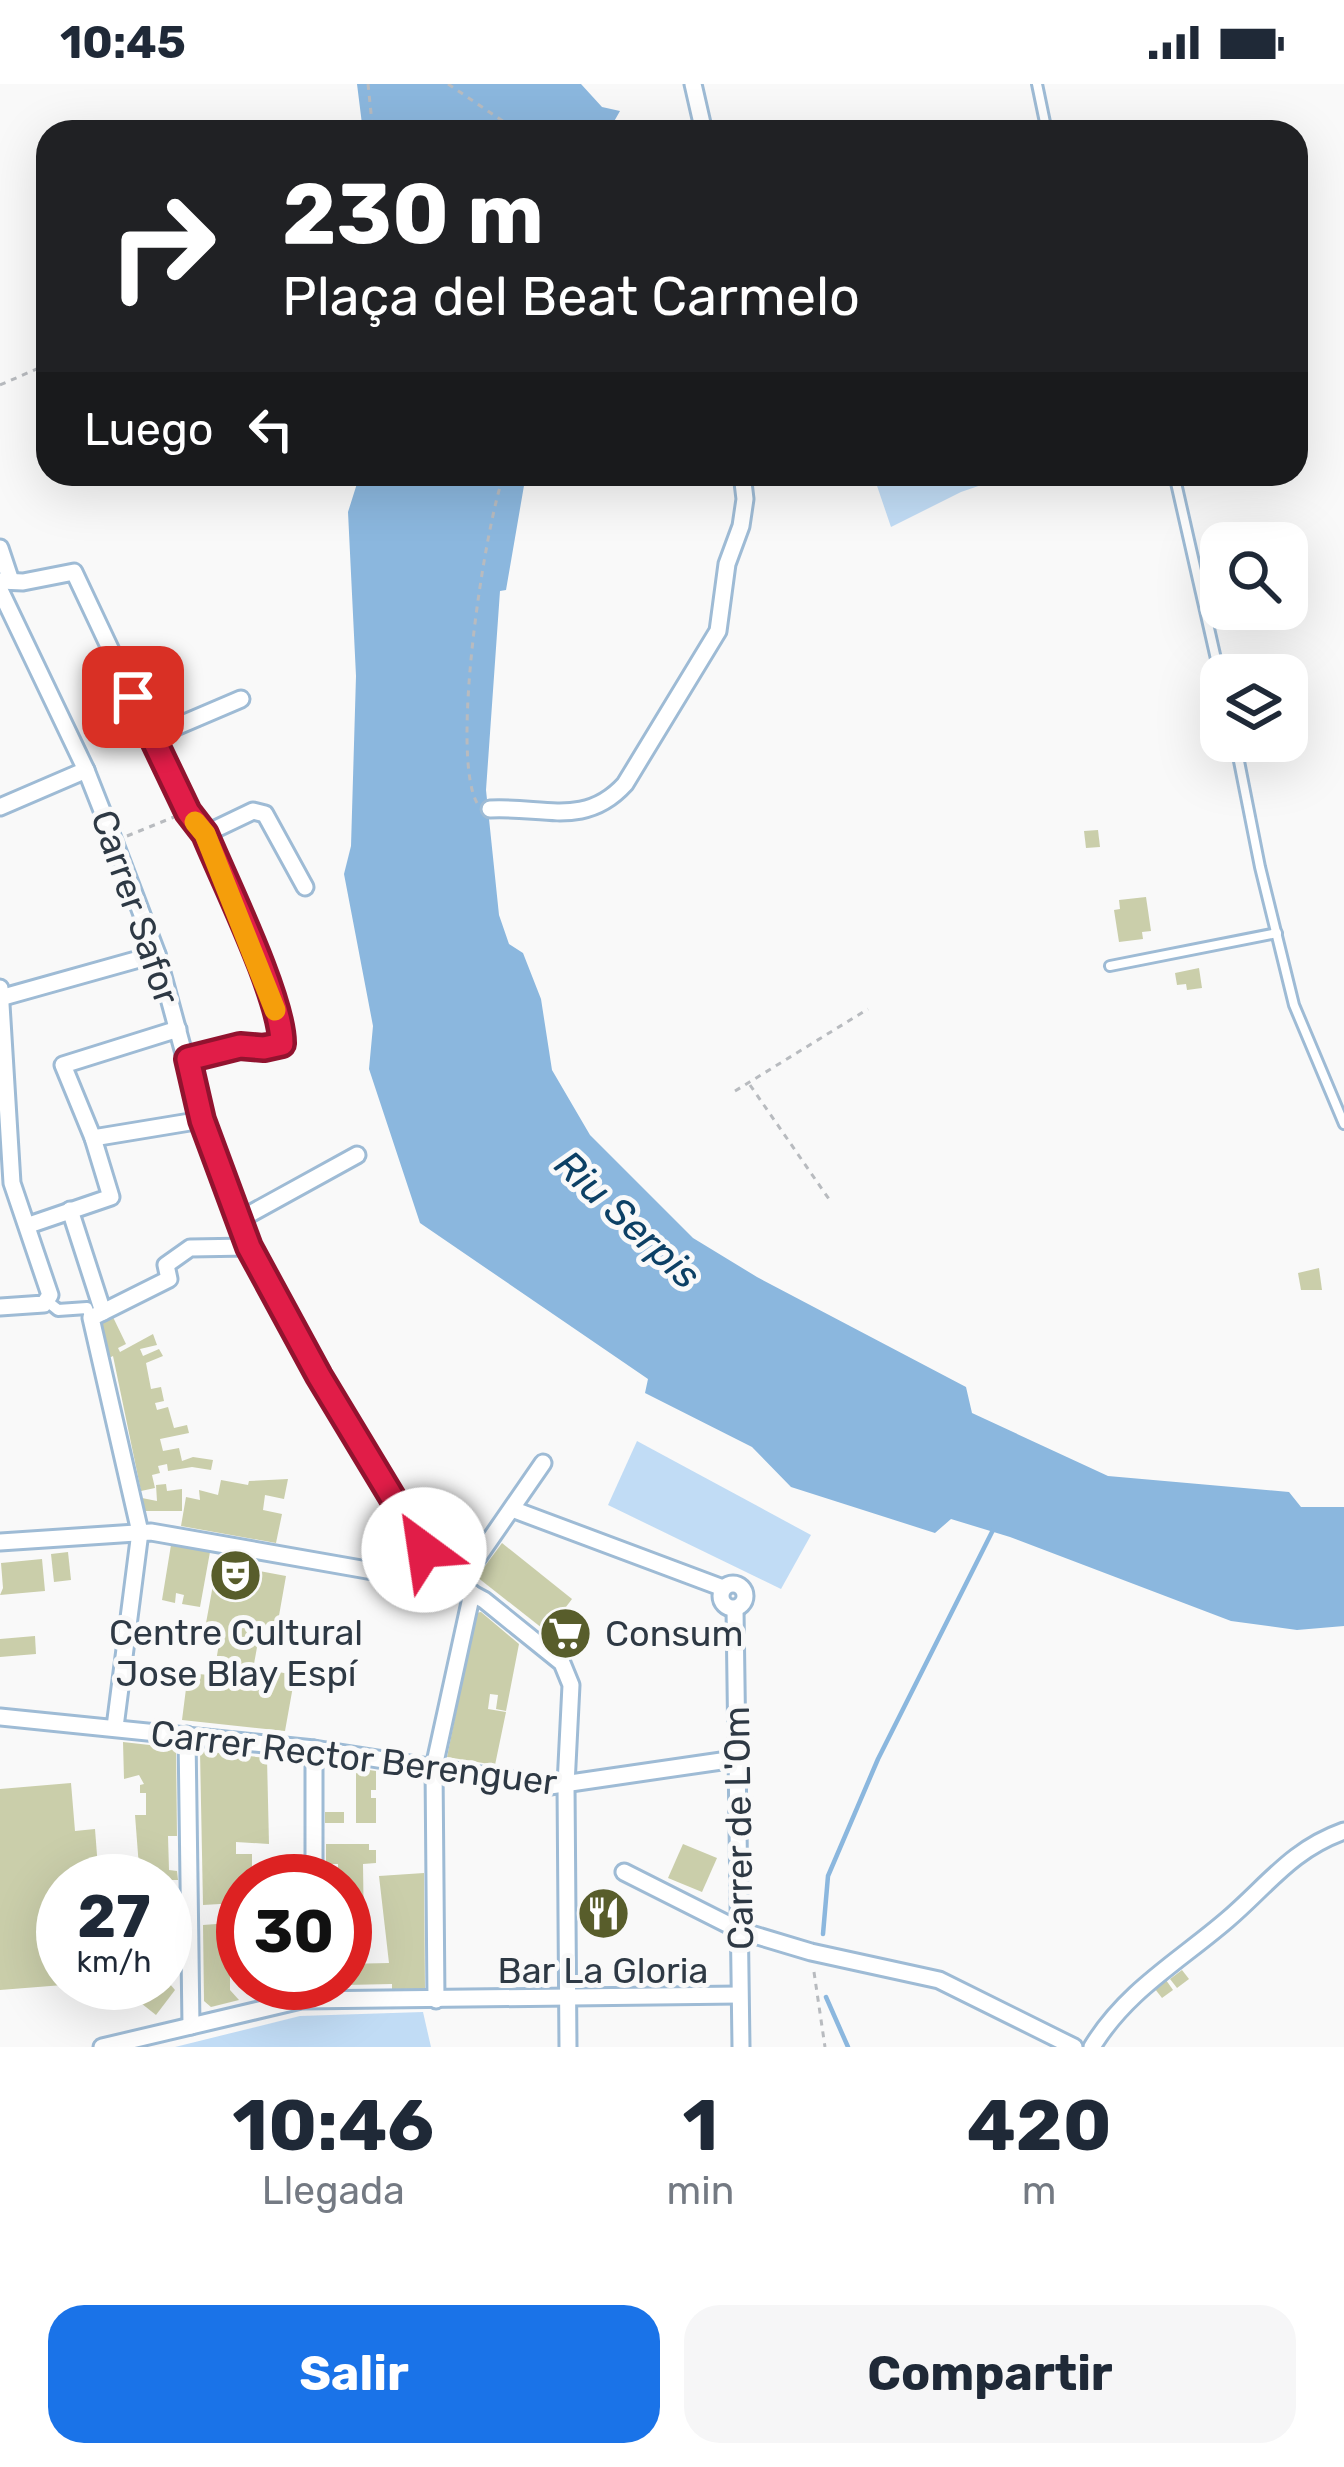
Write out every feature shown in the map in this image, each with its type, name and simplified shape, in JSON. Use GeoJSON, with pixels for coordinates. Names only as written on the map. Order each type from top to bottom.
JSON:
{"type":"FeatureCollection","features":[{"type":"Feature","properties":{"kind":"street"},"geometry":{"type":"LineString","coordinates":[[693,84],[701,120]]}},
{"type":"Feature","properties":{"kind":"street"},"geometry":{"type":"LineString","coordinates":[[490,809],[589,811],[625,784],[718,631],[727,564],[741,526],[743,486]]}},
{"type":"Feature","properties":{"kind":"street","name":"Carrer Safor"},"geometry":{"type":"LineString","coordinates":[[0,548],[4,584],[86,770],[157,954],[202,1120],[237,1220],[319,1376],[439,1573],[457,1588]]}},
{"type":"Feature","properties":{"kind":"street"},"geometry":{"type":"LineString","coordinates":[[4,584],[74,572],[188,812],[205,834],[270,994],[282,1044],[240,1046],[188,1059]]}},
{"type":"Feature","properties":{"kind":"street"},"geometry":{"type":"LineString","coordinates":[[152,737],[241,699]]}},
{"type":"Feature","properties":{"kind":"street"},"geometry":{"type":"LineString","coordinates":[[0,807],[86,770]]}},
{"type":"Feature","properties":{"kind":"street"},"geometry":{"type":"LineString","coordinates":[[205,834],[253,811],[266,814],[305,887]]}},
{"type":"Feature","properties":{"kind":"street"},"geometry":{"type":"LineString","coordinates":[[0,998],[157,954]]}},
{"type":"Feature","properties":{"kind":"street"},"geometry":{"type":"LineString","coordinates":[[0,988],[12,1183],[50,1295],[47,1301]]}},
{"type":"Feature","properties":{"kind":"street"},"geometry":{"type":"LineString","coordinates":[[0,1218],[26,1220],[111,1197],[63,1065],[178,1029]]}},
{"type":"Feature","properties":{"kind":"street"},"geometry":{"type":"LineString","coordinates":[[93,1138],[202,1120]]}},
{"type":"Feature","properties":{"kind":"street"},"geometry":{"type":"LineString","coordinates":[[237,1220],[357,1156]]}},
{"type":"Feature","properties":{"kind":"street"},"geometry":{"type":"LineString","coordinates":[[70,1210],[97,1315],[140,1532],[115,1727]]}},
{"type":"Feature","properties":{"kind":"street"},"geometry":{"type":"LineString","coordinates":[[97,1315],[169,1279],[166,1265],[190,1248],[249,1247]]}},
{"type":"Feature","properties":{"kind":"street"},"geometry":{"type":"LineString","coordinates":[[0,1307],[47,1301],[58,1310],[87,1308],[97,1315]]}},
{"type":"Feature","properties":{"kind":"street"},"geometry":{"type":"LineString","coordinates":[[436,2000],[434,1767],[457,1588],[543,1463]]}},
{"type":"Feature","properties":{"kind":"street","name":"Carrer de L'Om"},"geometry":{"type":"LineString","coordinates":[[512,1509],[723,1588],[720,1598],[735,1609],[741,2047]]}},
{"type":"Feature","properties":{"kind":"street"},"geometry":{"type":"LineString","coordinates":[[0,1542],[140,1532],[457,1588],[562,1663],[571,1685],[566,1785],[568,2047]]}},
{"type":"Feature","properties":{"kind":"street","name":"Carrer Rector Berenguer"},"geometry":{"type":"LineString","coordinates":[[0,1717],[314,1749],[550,1786],[735,1759]]}},
{"type":"Feature","properties":{"kind":"street"},"geometry":{"type":"LineString","coordinates":[[187,1735],[191,2026]]}},
{"type":"Feature","properties":{"kind":"street"},"geometry":{"type":"LineString","coordinates":[[314,1749],[314,1854]]}},
{"type":"Feature","properties":{"kind":"street"},"geometry":{"type":"LineString","coordinates":[[1092,2047],[1110,2018],[1154,1975],[1222,1924],[1295,1854],[1344,1831]]}},
{"type":"Feature","properties":{"kind":"street"},"geometry":{"type":"LineString","coordinates":[[624,1872],[741,1931],[939,1980],[1074,2047]]}},
{"type":"Feature","properties":{"kind":"street"},"geometry":{"type":"LineString","coordinates":[[372,1996],[436,2000],[739,1995]]}},
{"type":"Feature","properties":{"kind":"street"},"geometry":{"type":"LineString","coordinates":[[102,2047],[257,2010]]}},
{"type":"Feature","properties":{"kind":"lane"},"geometry":{"type":"LineString","coordinates":[[1037,84],[1044,120]]}},
{"type":"Feature","properties":{"kind":"lane"},"geometry":{"type":"LineString","coordinates":[[1177,486],[1215,654]]}},
{"type":"Feature","properties":{"kind":"lane"},"geometry":{"type":"LineString","coordinates":[[1240,762],[1294,1005],[1344,1124]]}},
{"type":"Feature","properties":{"kind":"lane"},"geometry":{"type":"LineString","coordinates":[[1110,966],[1277,933]]}},
{"type":"Feature","properties":{"kind":"path"},"geometry":{"type":"LineString","coordinates":[[368,84],[372,120]]}},
{"type":"Feature","properties":{"kind":"path"},"geometry":{"type":"LineString","coordinates":[[448,84],[501,120]]}},
{"type":"Feature","properties":{"kind":"path"},"geometry":{"type":"LineString","coordinates":[[0,385],[36,369]]}},
{"type":"Feature","properties":{"kind":"path"},"geometry":{"type":"LineString","coordinates":[[490,809],[483,808],[472,794],[468,740],[479,600],[501,486]]}},
{"type":"Feature","properties":{"kind":"path"},"geometry":{"type":"LineString","coordinates":[[114,841],[188,812]]}},
{"type":"Feature","properties":{"kind":"path"},"geometry":{"type":"LineString","coordinates":[[735,1091],[868,1009]]}},
{"type":"Feature","properties":{"kind":"path"},"geometry":{"type":"LineString","coordinates":[[749,1083],[830,1202]]}},
{"type":"Feature","properties":{"kind":"path"},"geometry":{"type":"LineString","coordinates":[[811,1952],[825,2047]]}},
{"type":"Feature","properties":{"kind":"shaded area"},"geometry":{"type":"Polygon","coordinates":[[[877,486],[978,486],[961,492],[891,527],[877,486]]]}},
{"type":"Feature","properties":{"kind":"shaded area"},"geometry":{"type":"Polygon","coordinates":[[[637,1441],[811,1535],[781,1589],[608,1505],[637,1441]]]}},
{"type":"Feature","properties":{"kind":"shaded area"},"geometry":{"type":"Polygon","coordinates":[[[423,2012],[431,2047],[175,2047],[300,2016],[423,2012]]]}},
{"type":"Feature","properties":{"kind":"water"},"geometry":{"type":"Polygon","coordinates":[[[357,84],[581,84],[602,107],[620,111],[615,120],[362,120],[357,84]]]}},
{"type":"Feature","properties":{"kind":"water","name":"Riu Serpis"},"geometry":{"type":"Polygon","coordinates":[[[356,486],[524,486],[506,590],[500,591],[486,790],[499,915],[509,944],[523,953],[541,999],[552,1070],[590,1135],[693,1238],[966,1387],[972,1413],[1108,1476],[1289,1492],[1301,1507],[1344,1507],[1344,1626],[1297,1630],[1231,1621],[951,1519],[935,1533],[791,1487],[752,1447],[645,1393],[648,1379],[420,1223],[369,1069],[373,1026],[344,874],[351,846],[356,676],[348,512],[356,486]]]}},
{"type":"Feature","properties":{"kind":"building"},"geometry":{"type":"Polygon","coordinates":[[[1098,830],[1100,847],[1086,848],[1084,831],[1098,830]]]}},
{"type":"Feature","properties":{"kind":"building"},"geometry":{"type":"Polygon","coordinates":[[[1146,897],[1151,931],[1142,932],[1143,939],[1119,942],[1114,910],[1120,909],[1119,900],[1146,897]]]}},
{"type":"Feature","properties":{"kind":"building"},"geometry":{"type":"Polygon","coordinates":[[[1199,968],[1202,988],[1187,990],[1186,984],[1177,985],[1175,973],[1199,968]]]}},
{"type":"Feature","properties":{"kind":"building"},"geometry":{"type":"Polygon","coordinates":[[[1319,1268],[1322,1290],[1301,1290],[1298,1273],[1319,1268]]]}},
{"type":"Feature","properties":{"kind":"building"},"geometry":{"type":"Polygon","coordinates":[[[112,1315],[126,1344],[118,1348],[120,1352],[153,1334],[157,1345],[140,1349],[143,1356],[159,1349],[163,1356],[146,1363],[151,1389],[161,1387],[164,1401],[155,1403],[157,1410],[168,1407],[174,1428],[187,1425],[189,1433],[160,1439],[163,1451],[179,1448],[182,1461],[193,1457],[213,1460],[211,1470],[168,1471],[167,1464],[158,1466],[160,1473],[152,1475],[155,1488],[141,1491],[113,1356],[107,1359],[97,1323],[112,1315]]]}},
{"type":"Feature","properties":{"kind":"building"},"geometry":{"type":"Polygon","coordinates":[[[288,1479],[284,1499],[265,1495],[263,1510],[282,1514],[276,1543],[181,1526],[186,1497],[200,1500],[199,1490],[218,1495],[221,1480],[248,1485],[249,1481],[288,1479]]]}},
{"type":"Feature","properties":{"kind":"building"},"geometry":{"type":"Polygon","coordinates":[[[166,1484],[167,1491],[182,1489],[182,1511],[145,1511],[142,1498],[157,1501],[156,1485],[166,1484]]]}},
{"type":"Feature","properties":{"kind":"building"},"geometry":{"type":"Polygon","coordinates":[[[502,1543],[572,1599],[547,1632],[477,1577],[502,1543]]]}},
{"type":"Feature","properties":{"kind":"building"},"geometry":{"type":"Polygon","coordinates":[[[171,1545],[210,1552],[200,1607],[182,1604],[184,1595],[176,1593],[175,1603],[162,1600],[171,1545]]]}},
{"type":"Feature","properties":{"kind":"building"},"geometry":{"type":"Polygon","coordinates":[[[68,1552],[71,1580],[54,1582],[51,1554],[68,1552]]]}},
{"type":"Feature","properties":{"kind":"building"},"geometry":{"type":"Polygon","coordinates":[[[42,1559],[45,1591],[0,1595],[1,1563],[42,1559]]]}},
{"type":"Feature","properties":{"kind":"building"},"geometry":{"type":"Polygon","coordinates":[[[217,1563],[286,1576],[277,1627],[261,1625],[252,1675],[215,1668],[220,1637],[204,1634],[217,1563]]]}},
{"type":"Feature","properties":{"kind":"building"},"geometry":{"type":"Polygon","coordinates":[[[481,1612],[519,1644],[506,1711],[496,1709],[498,1695],[490,1694],[488,1709],[506,1712],[495,1765],[447,1757],[476,1613],[481,1612]]]}},
{"type":"Feature","properties":{"kind":"building"},"geometry":{"type":"Polygon","coordinates":[[[35,1636],[36,1654],[0,1657],[0,1639],[35,1636]]]}},
{"type":"Feature","properties":{"kind":"building"},"geometry":{"type":"Polygon","coordinates":[[[262,1669],[295,1675],[285,1731],[182,1720],[188,1673],[260,1680],[262,1669]]]}},
{"type":"Feature","properties":{"kind":"building"},"geometry":{"type":"Polygon","coordinates":[[[123,1742],[176,1748],[177,1836],[168,1836],[169,1854],[138,1854],[135,1815],[146,1815],[146,1793],[140,1793],[144,1784],[139,1775],[124,1779],[123,1742]]]}},
{"type":"Feature","properties":{"kind":"building"},"geometry":{"type":"Polygon","coordinates":[[[200,1751],[267,1758],[269,1844],[236,1842],[236,1854],[216,1854],[216,1904],[203,1905],[200,1751]]]}},
{"type":"Feature","properties":{"kind":"building"},"geometry":{"type":"Polygon","coordinates":[[[356,1768],[376,1771],[371,1798],[376,1798],[376,1823],[356,1823],[356,1768]]]}},
{"type":"Feature","properties":{"kind":"building"},"geometry":{"type":"Polygon","coordinates":[[[71,1783],[75,1831],[95,1829],[97,1854],[36,1854],[36,1987],[0,1990],[0,1789],[71,1783]]]}},
{"type":"Feature","properties":{"kind":"building"},"geometry":{"type":"Polygon","coordinates":[[[325,1812],[344,1812],[344,1823],[325,1823],[325,1812]]]}},
{"type":"Feature","properties":{"kind":"building"},"geometry":{"type":"Polygon","coordinates":[[[326,1844],[369,1844],[369,1850],[376,1850],[376,1863],[372,1863],[372,1854],[326,1854],[326,1844]]]}},
{"type":"Feature","properties":{"kind":"building"},"geometry":{"type":"Polygon","coordinates":[[[683,1844],[717,1858],[702,1892],[668,1878],[683,1844]]]}},
{"type":"Feature","properties":{"kind":"building"},"geometry":{"type":"Polygon","coordinates":[[[424,1873],[425,1989],[372,1984],[372,1963],[389,1963],[379,1876],[424,1873]]]}},
{"type":"Feature","properties":{"kind":"building"},"geometry":{"type":"Polygon","coordinates":[[[216,1924],[216,2006],[211,2007],[204,2001],[203,1925],[216,1924]]]}},
{"type":"Feature","properties":{"kind":"building"},"geometry":{"type":"Polygon","coordinates":[[[1182,1970],[1189,1979],[1177,1988],[1170,1979],[1182,1970]]]}},
{"type":"Feature","properties":{"kind":"building"},"geometry":{"type":"Polygon","coordinates":[[[1166,1980],[1173,1990],[1162,1998],[1155,1989],[1166,1980]]]}},
{"type":"Feature","properties":{"kind":"waterway"},"geometry":{"type":"LineString","coordinates":[[823,1934],[828,1876],[878,1759],[994,1528]]}},
{"type":"Feature","properties":{"kind":"waterway"},"geometry":{"type":"LineString","coordinates":[[826,1997],[848,2047]]}},
{"type":"Feature","properties":{"kind":"slow traffic"},"geometry":{"type":"LineString","coordinates":[[195,822],[205,834],[275,1010]]}},
{"type":"Feature","properties":{"kind":"place","name":"Centre Cultural Jose Blay Espí"},"geometry":{"type":"Point","coordinates":[236,1576]}},
{"type":"Feature","properties":{"kind":"place","name":"Consum"},"geometry":{"type":"Point","coordinates":[566,1633]}},
{"type":"Feature","properties":{"kind":"place","name":"Bar La Gloria"},"geometry":{"type":"Point","coordinates":[603,1914]}},
{"type":"Feature","properties":{"kind":"route"},"geometry":{"type":"LineString","coordinates":[[133,697],[188,812],[205,834],[282,1034],[282,1044],[273,1048],[240,1046],[188,1059],[202,1120],[249,1247],[319,1376],[424,1550]]}}]}
